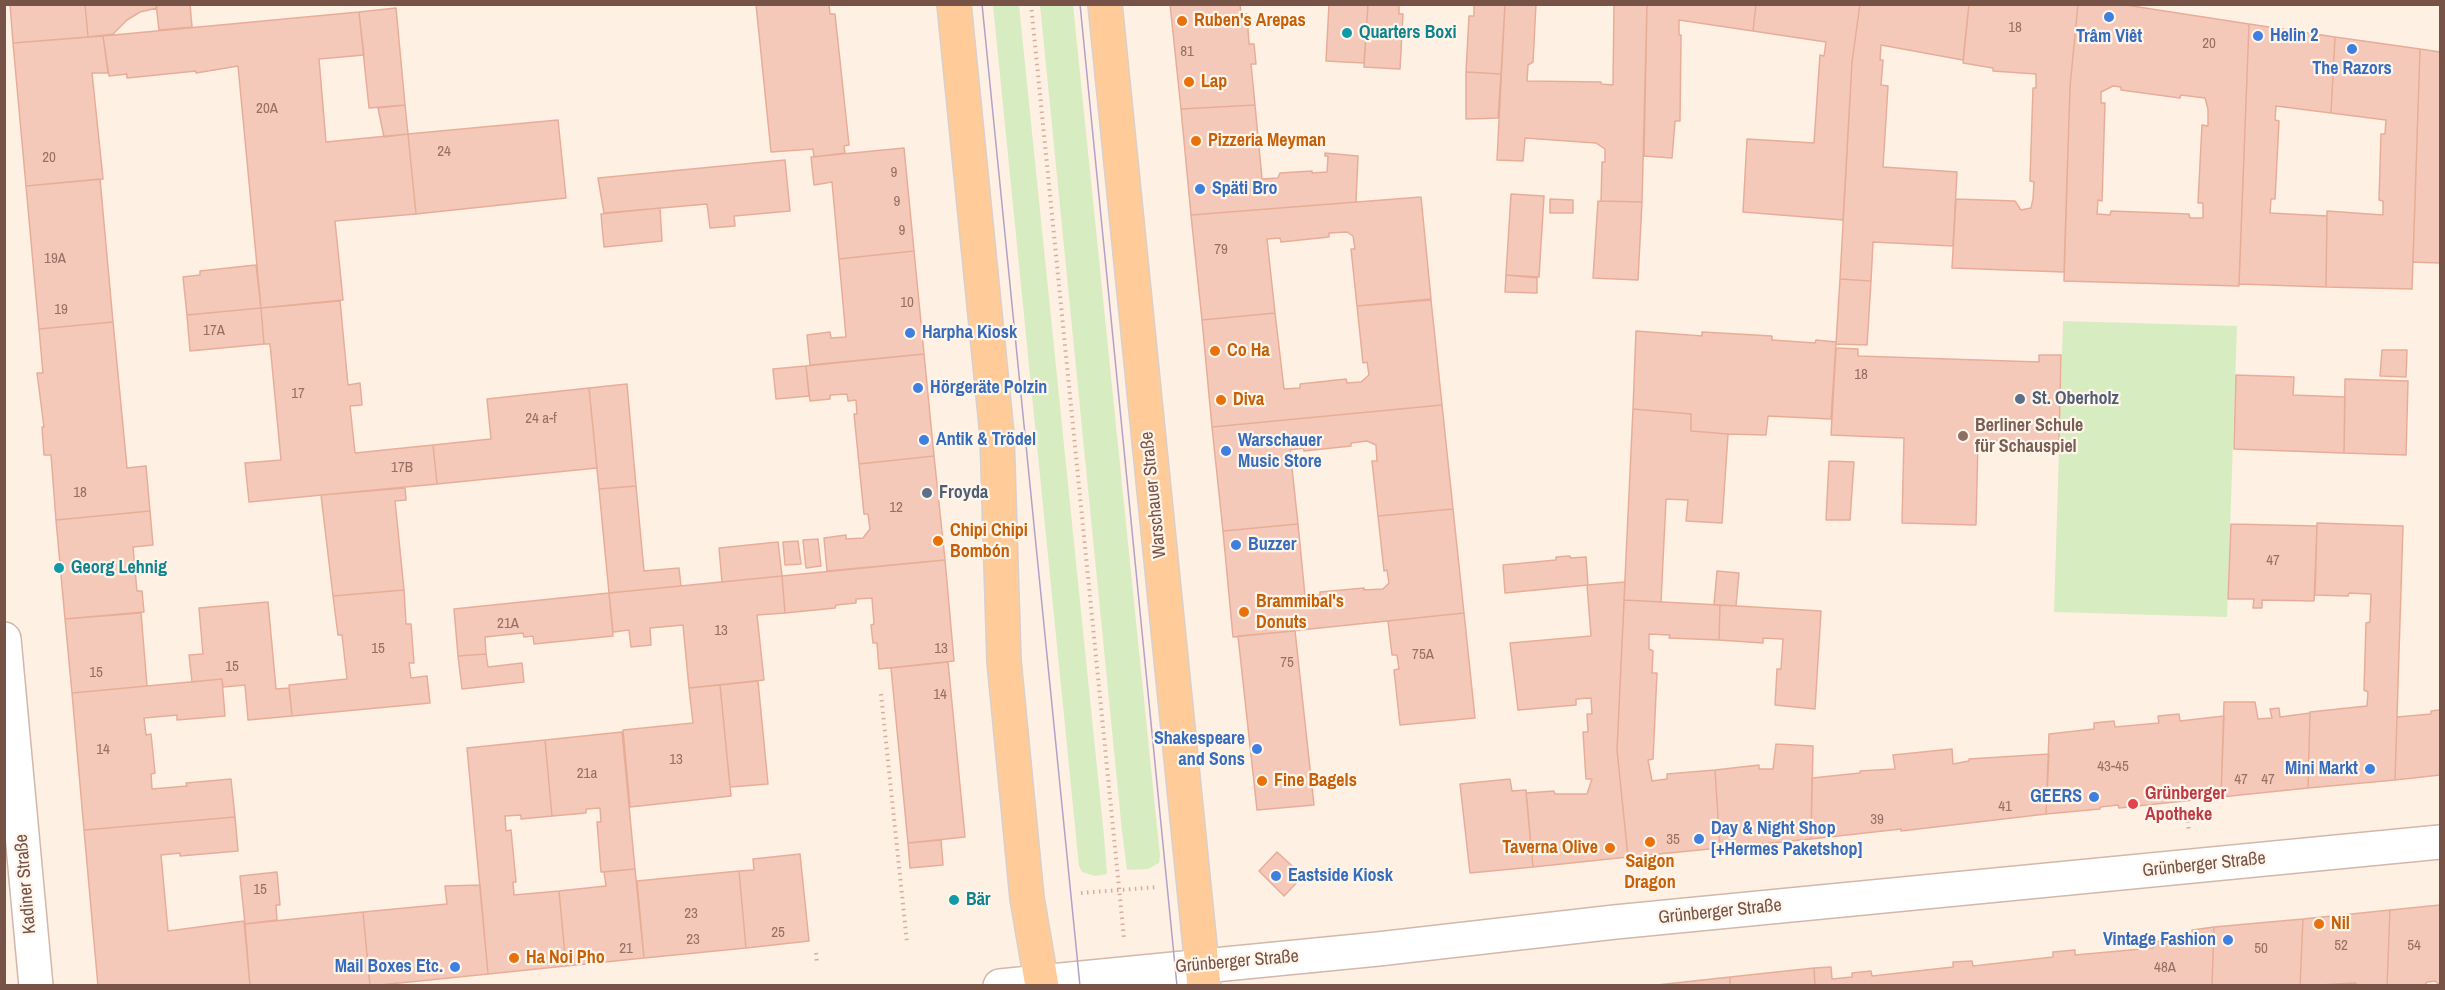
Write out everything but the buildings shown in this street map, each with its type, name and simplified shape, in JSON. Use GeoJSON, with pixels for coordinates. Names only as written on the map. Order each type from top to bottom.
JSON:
{"type":"FeatureCollection","features":[{"type":"Feature","properties":{"kind":"main road"},"geometry":{"type":"LineString","coordinates":[[954,4],[997,435],[1004,661],[1025,882],[1041,983]]}},
{"type":"Feature","properties":{"kind":"main road","name":"Warschauer Straße"},"geometry":{"type":"LineString","coordinates":[[1105,4],[1203,975]]}},
{"type":"Feature","properties":{"kind":"street","name":"Kadiner Straße"},"geometry":{"type":"LineString","coordinates":[[4,639],[36,986]]}},
{"type":"Feature","properties":{"kind":"street","name":"Grünberger Straße"},"geometry":{"type":"LineString","coordinates":[[1000,986],[1203,975],[1378,949],[1626,921],[2440,842]]}},
{"type":"Feature","properties":{"kind":"path"},"geometry":{"type":"LineString","coordinates":[[1031,4],[1118,890],[1125,940]]}},
{"type":"Feature","properties":{"kind":"path"},"geometry":{"type":"LineString","coordinates":[[881,694],[907,943]]}},
{"type":"Feature","properties":{"kind":"path"},"geometry":{"type":"LineString","coordinates":[[2187,815],[2190,839]]}},
{"type":"Feature","properties":{"kind":"path"},"geometry":{"type":"LineString","coordinates":[[1082,893],[1159,887]]}},
{"type":"Feature","properties":{"kind":"path"},"geometry":{"type":"LineString","coordinates":[[816,953],[817,964]]}},
{"type":"Feature","properties":{"kind":"green space"},"geometry":{"type":"Polygon","coordinates":[[[993,5],[1019,5],[1104,836],[1107,874],[1095,876],[1082,872],[1079,866],[993,5]]]}},
{"type":"Feature","properties":{"kind":"green space"},"geometry":{"type":"Polygon","coordinates":[[[1040,5],[1073,5],[1160,856],[1159,863],[1148,869],[1127,870],[1122,831],[1040,5]]]}},
{"type":"Feature","properties":{"kind":"green space"},"geometry":{"type":"Polygon","coordinates":[[[2063,321],[2237,326],[2227,617],[2054,612],[2063,321]]]}},
{"type":"Feature","properties":{"kind":"tram line"},"geometry":{"type":"LineString","coordinates":[[982,4],[1080,986]]}},
{"type":"Feature","properties":{"kind":"tram line"},"geometry":{"type":"LineString","coordinates":[[1080,4],[1177,986]]}},
{"type":"Feature","properties":{"kind":"place","name":"Trâm Viêt"},"geometry":{"type":"Point","coordinates":[2109,17]}},
{"type":"Feature","properties":{"kind":"place","name":"Ruben's Arepas"},"geometry":{"type":"Point","coordinates":[1182,21]}},
{"type":"Feature","properties":{"kind":"place","name":"Quarters Boxi"},"geometry":{"type":"Point","coordinates":[1347,33]}},
{"type":"Feature","properties":{"kind":"place","name":"Helin 2"},"geometry":{"type":"Point","coordinates":[2258,36]}},
{"type":"Feature","properties":{"kind":"place","name":"The Razors"},"geometry":{"type":"Point","coordinates":[2352,49]}},
{"type":"Feature","properties":{"kind":"place","name":"Lap"},"geometry":{"type":"Point","coordinates":[1189,82]}},
{"type":"Feature","properties":{"kind":"place","name":"Pizzeria Meyman"},"geometry":{"type":"Point","coordinates":[1196,141]}},
{"type":"Feature","properties":{"kind":"place","name":"Späti Bro"},"geometry":{"type":"Point","coordinates":[1200,189]}},
{"type":"Feature","properties":{"kind":"place","name":"Harpha Kiosk"},"geometry":{"type":"Point","coordinates":[910,333]}},
{"type":"Feature","properties":{"kind":"place","name":"Co Ha"},"geometry":{"type":"Point","coordinates":[1215,351]}},
{"type":"Feature","properties":{"kind":"place","name":"Hörgeräte Polzin"},"geometry":{"type":"Point","coordinates":[918,388]}},
{"type":"Feature","properties":{"kind":"place","name":"St. Oberholz"},"geometry":{"type":"Point","coordinates":[2020,399]}},
{"type":"Feature","properties":{"kind":"place","name":"Diva"},"geometry":{"type":"Point","coordinates":[1221,400]}},
{"type":"Feature","properties":{"kind":"place","name":"Berliner Schule für Schauspiel"},"geometry":{"type":"Point","coordinates":[1963,436]}},
{"type":"Feature","properties":{"kind":"place","name":"Antik & Trödel"},"geometry":{"type":"Point","coordinates":[924,440]}},
{"type":"Feature","properties":{"kind":"place","name":"Warschauer Music Store"},"geometry":{"type":"Point","coordinates":[1226,451]}},
{"type":"Feature","properties":{"kind":"place","name":"Froyda"},"geometry":{"type":"Point","coordinates":[927,493]}},
{"type":"Feature","properties":{"kind":"place","name":"Chipi Chipi Bombón"},"geometry":{"type":"Point","coordinates":[938,541]}},
{"type":"Feature","properties":{"kind":"place","name":"Buzzer"},"geometry":{"type":"Point","coordinates":[1236,545]}},
{"type":"Feature","properties":{"kind":"place","name":"Georg Lehnig"},"geometry":{"type":"Point","coordinates":[59,568]}},
{"type":"Feature","properties":{"kind":"place","name":"Brammibal's Donuts"},"geometry":{"type":"Point","coordinates":[1244,612]}},
{"type":"Feature","properties":{"kind":"place","name":"Shakespeare and Sons"},"geometry":{"type":"Point","coordinates":[1257,749]}},
{"type":"Feature","properties":{"kind":"place","name":"Mini Markt"},"geometry":{"type":"Point","coordinates":[2370,769]}},
{"type":"Feature","properties":{"kind":"place","name":"Fine Bagels"},"geometry":{"type":"Point","coordinates":[1262,781]}},
{"type":"Feature","properties":{"kind":"place","name":"GEERS"},"geometry":{"type":"Point","coordinates":[2094,797]}},
{"type":"Feature","properties":{"kind":"place","name":"Grünberger Apotheke"},"geometry":{"type":"Point","coordinates":[2133,804]}},
{"type":"Feature","properties":{"kind":"place","name":"Day & Night Shop [+Hermes Paketshop]"},"geometry":{"type":"Point","coordinates":[1699,839]}},
{"type":"Feature","properties":{"kind":"place","name":"Saigon Dragon"},"geometry":{"type":"Point","coordinates":[1650,842]}},
{"type":"Feature","properties":{"kind":"place","name":"Taverna Olive"},"geometry":{"type":"Point","coordinates":[1610,848]}},
{"type":"Feature","properties":{"kind":"place","name":"Eastside Kiosk"},"geometry":{"type":"Point","coordinates":[1276,876]}},
{"type":"Feature","properties":{"kind":"place","name":"Bär"},"geometry":{"type":"Point","coordinates":[954,900]}},
{"type":"Feature","properties":{"kind":"place","name":"Nil"},"geometry":{"type":"Point","coordinates":[2319,924]}},
{"type":"Feature","properties":{"kind":"place","name":"Vintage Fashion"},"geometry":{"type":"Point","coordinates":[2228,940]}},
{"type":"Feature","properties":{"kind":"place","name":"Ha Noi Pho"},"geometry":{"type":"Point","coordinates":[514,958]}},
{"type":"Feature","properties":{"kind":"place","name":"Mail Boxes Etc."},"geometry":{"type":"Point","coordinates":[455,967]}}]}
